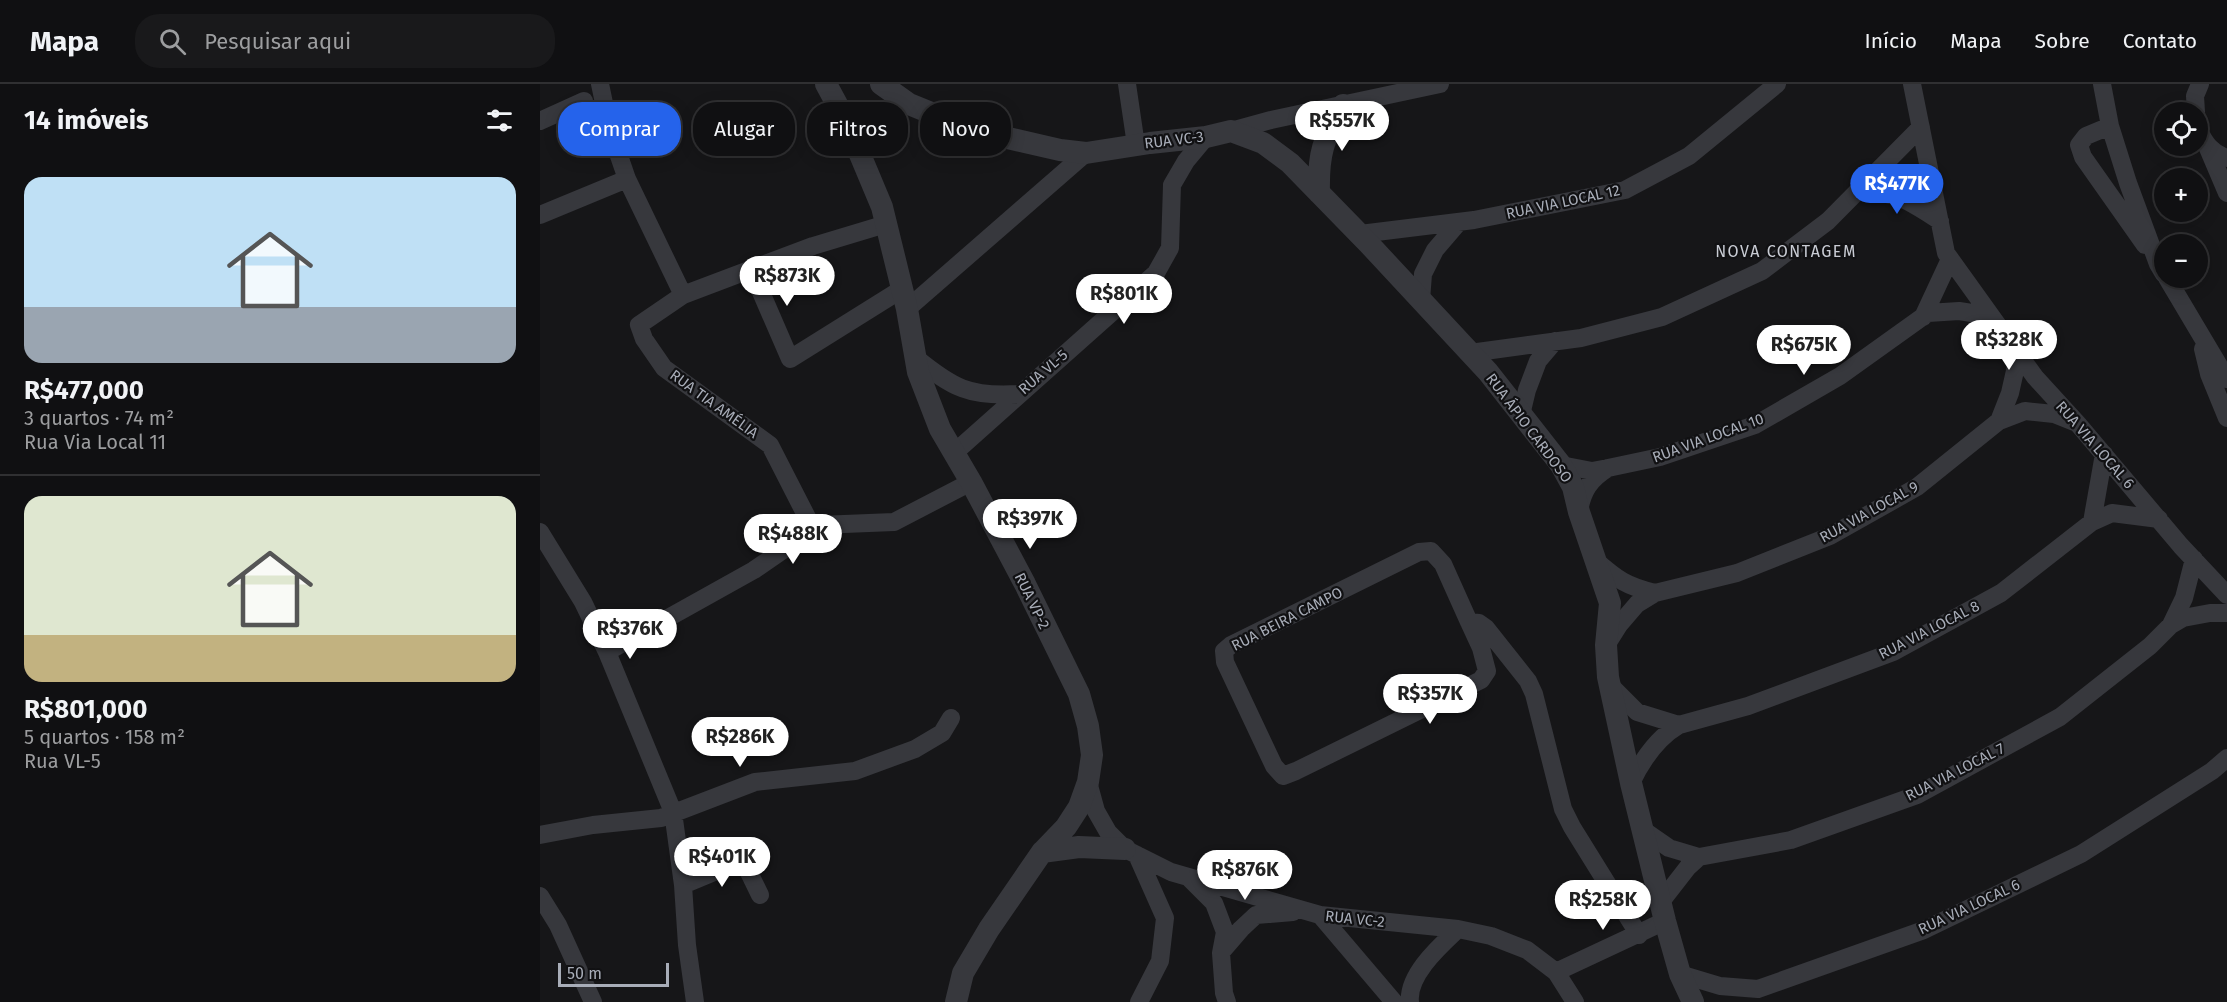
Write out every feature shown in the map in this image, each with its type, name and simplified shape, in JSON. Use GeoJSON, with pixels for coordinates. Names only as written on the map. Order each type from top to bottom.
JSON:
{"type":"FeatureCollection","features":[{"type":"Feature","properties":{"kind":"street"},"geometry":{"type":"LineString","coordinates":[[600,84],[609,127],[627,179],[683,295]]}},
{"type":"Feature","properties":{"kind":"street","name":"RUA VP-2"},"geometry":{"type":"LineString","coordinates":[[826,84],[846,121],[882,207],[904,299],[918,372],[940,429],[971,482],[1079,694],[1088,726],[1092,755],[1088,782],[1079,807],[1066,827],[1042,852],[989,929],[963,974],[956,1002]]}},
{"type":"Feature","properties":{"kind":"street","name":"RUA VC-3"},"geometry":{"type":"LineString","coordinates":[[881,84],[909,104],[973,130],[1060,150],[1086,153],[1206,137],[1440,84]]}},
{"type":"Feature","properties":{"kind":"street"},"geometry":{"type":"LineString","coordinates":[[1127,84],[1136,145]]}},
{"type":"Feature","properties":{"kind":"street","name":"RUA VIA LOCAL 12"},"geometry":{"type":"LineString","coordinates":[[1360,234],[1459,222],[1625,190],[1689,156],[1777,84]]}},
{"type":"Feature","properties":{"kind":"street","name":"RUA VIA LOCAL 6"},"geometry":{"type":"LineString","coordinates":[[1912,84],[1946,253],[2035,377],[2227,595]]}},
{"type":"Feature","properties":{"kind":"street"},"geometry":{"type":"LineString","coordinates":[[2102,84],[2110,126],[2128,183],[2154,249]]}},
{"type":"Feature","properties":{"kind":"street"},"geometry":{"type":"LineString","coordinates":[[2195,102],[2195,96],[2200,84]]}},
{"type":"Feature","properties":{"kind":"street"},"geometry":{"type":"LineString","coordinates":[[540,121],[584,101]]}},
{"type":"Feature","properties":{"kind":"street"},"geometry":{"type":"LineString","coordinates":[[1319,193],[1318,166],[1324,138],[1343,105]]}},
{"type":"Feature","properties":{"kind":"street"},"geometry":{"type":"LineString","coordinates":[[2110,126],[2086,136],[2079,145],[2083,157],[2154,259]]}},
{"type":"Feature","properties":{"kind":"street"},"geometry":{"type":"LineString","coordinates":[[1470,353],[1581,338],[1662,317],[1762,271],[1828,222],[1921,127]]}},
{"type":"Feature","properties":{"kind":"street","name":"RUA ÁPIO CARDOSO"},"geometry":{"type":"LineString","coordinates":[[1231,131],[1263,143],[1290,163],[1360,234],[1470,353],[1561,465],[1573,487],[1579,512],[1610,603],[1606,645],[1610,685],[1631,783],[1680,974],[1694,1002]]}},
{"type":"Feature","properties":{"kind":"street","name":"RUA VL-5"},"geometry":{"type":"LineString","coordinates":[[954,453],[1156,273],[1170,248],[1172,186],[1186,161],[1206,137]]}},
{"type":"Feature","properties":{"kind":"street"},"geometry":{"type":"LineString","coordinates":[[2208,147],[2219,156],[2227,158]]}},
{"type":"Feature","properties":{"kind":"street"},"geometry":{"type":"LineString","coordinates":[[2208,148],[2227,193]]}},
{"type":"Feature","properties":{"kind":"street"},"geometry":{"type":"LineString","coordinates":[[752,269],[790,359],[904,299],[1086,153]]}},
{"type":"Feature","properties":{"kind":"street"},"geometry":{"type":"LineString","coordinates":[[540,215],[627,179]]}},
{"type":"Feature","properties":{"kind":"street"},"geometry":{"type":"LineString","coordinates":[[1859,190],[1887,192],[1904,198],[1940,221]]}},
{"type":"Feature","properties":{"kind":"street"},"geometry":{"type":"LineString","coordinates":[[1421,300],[1423,274],[1435,250],[1459,222]]}},
{"type":"Feature","properties":{"kind":"street","name":"RUA TIA AMÉLIA"},"geometry":{"type":"LineString","coordinates":[[813,529],[770,445],[664,368],[644,339],[639,325],[683,295],[813,246],[886,224]]}},
{"type":"Feature","properties":{"kind":"street","name":"RUA VIA LOCAL 10"},"geometry":{"type":"LineString","coordinates":[[1923,317],[1950,259]]}},
{"type":"Feature","properties":{"kind":"street"},"geometry":{"type":"LineString","coordinates":[[2173,288],[2227,378]]}},
{"type":"Feature","properties":{"kind":"street","name":"RUA VIA LOCAL 10"},"geometry":{"type":"LineString","coordinates":[[1561,465],[1592,471],[1608,468],[1660,457],[1755,425],[1840,376],[1928,313],[1959,311],[1991,316]]}},
{"type":"Feature","properties":{"kind":"street"},"geometry":{"type":"LineString","coordinates":[[2198,329],[2209,374],[2227,418]]}},
{"type":"Feature","properties":{"kind":"street"},"geometry":{"type":"LineString","coordinates":[[1521,415],[1538,361],[1555,341]]}},
{"type":"Feature","properties":{"kind":"street","name":"RUA VIA LOCAL 9"},"geometry":{"type":"LineString","coordinates":[[1999,421],[2010,393],[2019,354]]}},
{"type":"Feature","properties":{"kind":"street"},"geometry":{"type":"LineString","coordinates":[[916,358],[943,380],[972,393],[1018,394]]}},
{"type":"Feature","properties":{"kind":"street","name":"RUA VIA LOCAL 9"},"geometry":{"type":"LineString","coordinates":[[1606,645],[1637,604],[1655,593],[1737,573],[1830,536],[1917,487],[1999,421],[2025,411],[2054,414],[2078,424]]}},
{"type":"Feature","properties":{"kind":"street"},"geometry":{"type":"LineString","coordinates":[[2092,522],[2104,454]]}},
{"type":"Feature","properties":{"kind":"street"},"geometry":{"type":"LineString","coordinates":[[1579,512],[1581,498],[1587,486],[1608,468]]}},
{"type":"Feature","properties":{"kind":"street"},"geometry":{"type":"LineString","coordinates":[[608,652],[754,570],[819,525],[894,522],[971,482]]}},
{"type":"Feature","properties":{"kind":"street","name":"RUA VIA LOCAL 8"},"geometry":{"type":"LineString","coordinates":[[1631,783],[1641,763],[1665,734],[1679,725],[1748,706],[1893,652],[2001,592],[2092,522],[2112,513],[2159,519]]}},
{"type":"Feature","properties":{"kind":"street"},"geometry":{"type":"LineString","coordinates":[[540,532],[583,602],[608,652],[673,812],[695,1002]]}},
{"type":"Feature","properties":{"kind":"street","name":"RUA BEIRA CAMPO"},"geometry":{"type":"LineString","coordinates":[[1431,551],[1443,564],[1469,622],[1481,648],[1487,671],[1481,680],[1283,776],[1274,766],[1225,662],[1224,651],[1232,645],[1419,552],[1431,551]]}},
{"type":"Feature","properties":{"kind":"street"},"geometry":{"type":"LineString","coordinates":[[1595,559],[1612,575],[1631,587],[1655,593]]}},
{"type":"Feature","properties":{"kind":"street","name":"RUA VIA LOCAL 7"},"geometry":{"type":"LineString","coordinates":[[2171,625],[2184,598],[2194,559]]}},
{"type":"Feature","properties":{"kind":"street","name":"RUA VIA LOCAL 7"},"geometry":{"type":"LineString","coordinates":[[1643,830],[1669,848],[1699,857],[1791,840],[1917,795],[2060,717],[2150,646],[2171,625],[2183,618],[2210,613],[2227,613]]}},
{"type":"Feature","properties":{"kind":"street"},"geometry":{"type":"LineString","coordinates":[[1469,622],[1479,623],[1486,628],[1528,681],[1534,694],[1563,809],[1639,935]]}},
{"type":"Feature","properties":{"kind":"street"},"geometry":{"type":"LineString","coordinates":[[1610,685],[1620,698],[1637,712],[1679,725]]}},
{"type":"Feature","properties":{"kind":"street"},"geometry":{"type":"LineString","coordinates":[[540,835],[593,825],[661,818],[755,782],[855,771],[915,749],[942,733],[951,718]]}},
{"type":"Feature","properties":{"kind":"street","name":"RUA VIA LOCAL 6"},"geometry":{"type":"LineString","coordinates":[[1680,974],[1755,996],[1924,930],[2081,854],[2212,771],[2227,758]]}},
{"type":"Feature","properties":{"kind":"street","name":"RUA VC-2"},"geometry":{"type":"LineString","coordinates":[[1088,782],[1096,811],[1108,832],[1131,852],[1171,872],[1300,911],[1458,929],[1491,936],[1527,950],[1556,972],[1575,1002]]}},
{"type":"Feature","properties":{"kind":"street"},"geometry":{"type":"LineString","coordinates":[[1042,852],[1079,847],[1131,852],[1165,918],[1160,960],[1139,1002]]}},
{"type":"Feature","properties":{"kind":"street"},"geometry":{"type":"LineString","coordinates":[[1556,972],[1639,935],[1663,912],[1688,867],[1699,857]]}},
{"type":"Feature","properties":{"kind":"street"},"geometry":{"type":"LineString","coordinates":[[683,885],[743,860],[760,895]]}},
{"type":"Feature","properties":{"kind":"street"},"geometry":{"type":"LineString","coordinates":[[1186,876],[1214,903],[1225,932],[1221,953],[1224,993],[1227,1002]]}},
{"type":"Feature","properties":{"kind":"street"},"geometry":{"type":"LineString","coordinates":[[540,896],[558,925],[593,1002]]}},
{"type":"Feature","properties":{"kind":"street"},"geometry":{"type":"LineString","coordinates":[[1221,953],[1256,915],[1300,911]]}},
{"type":"Feature","properties":{"kind":"street"},"geometry":{"type":"LineString","coordinates":[[1320,915],[1394,1002]]}},
{"type":"Feature","properties":{"kind":"street"},"geometry":{"type":"LineString","coordinates":[[1410,1002],[1414,983],[1429,956],[1458,929]]}},
{"type":"Feature","properties":{"kind":"district","name":"NOVA CONTAGEM"},"geometry":{"type":"Point","coordinates":[1786,251]}}]}
